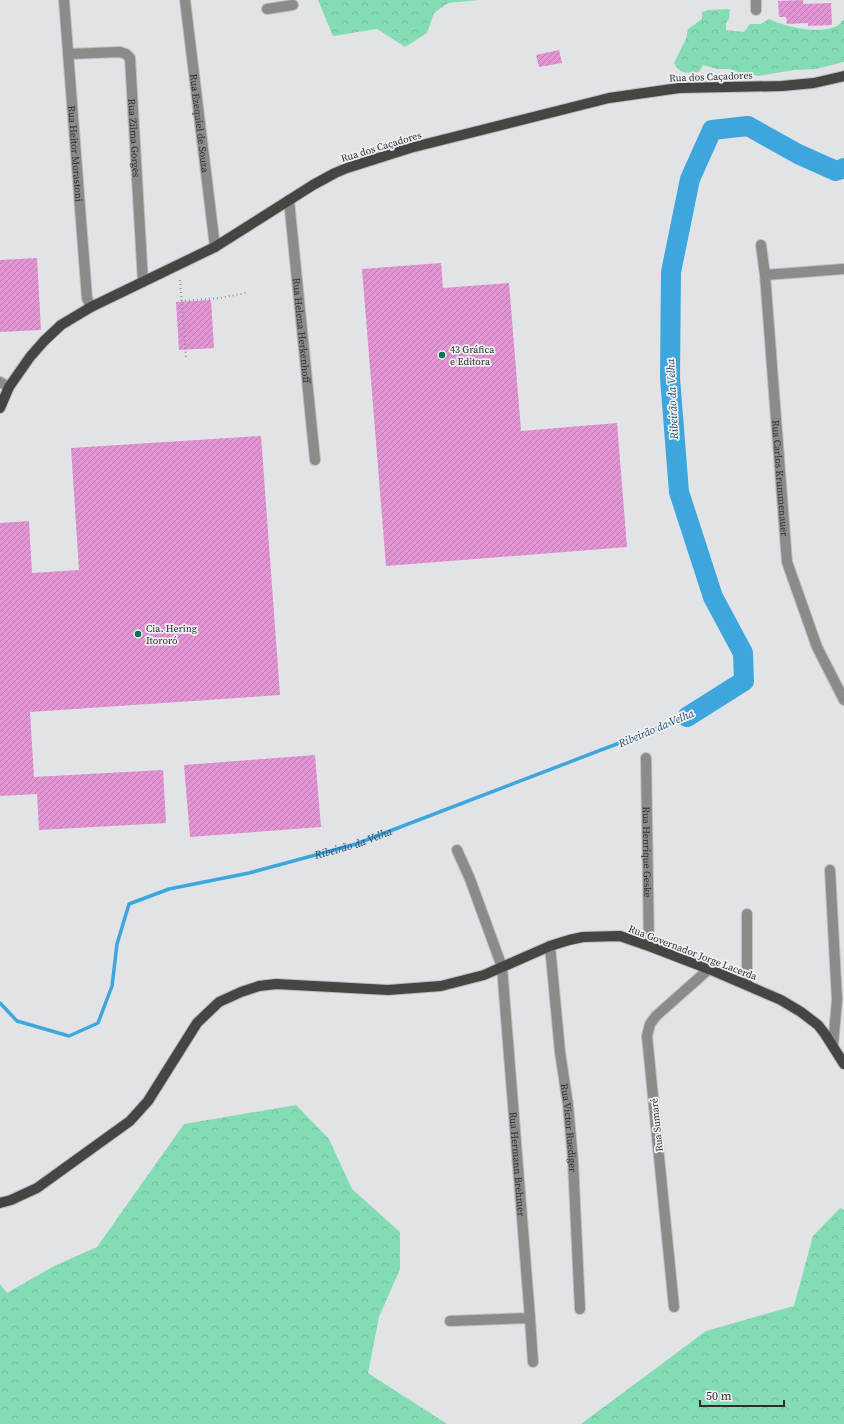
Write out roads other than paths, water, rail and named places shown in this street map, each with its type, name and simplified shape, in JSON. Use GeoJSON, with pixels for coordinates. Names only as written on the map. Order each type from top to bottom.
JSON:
{"type":"FeatureCollection","features":[{"type":"Feature","properties":{"kind":"main road","name":"Rua dos Caçadores"},"geometry":{"type":"LineString","coordinates":[[0,408],[5,384],[44,341],[62,326],[91,307],[215,247],[335,173],[410,148],[609,98],[679,88],[788,86],[814,83],[844,76]]}},
{"type":"Feature","properties":{"kind":"main road","name":"Rua Governador Jorge Lacerda"},"geometry":{"type":"LineString","coordinates":[[0,1203],[11,1200],[37,1188],[130,1121],[148,1101],[197,1023],[219,1002],[259,986],[276,984],[388,990],[441,986],[484,975],[550,946],[569,940],[583,937],[620,936],[649,946],[781,1000],[801,1012],[818,1025],[844,1064]]}},
{"type":"Feature","properties":{"kind":"street","name":"Rua Heitor Morastoni"},"geometry":{"type":"LineString","coordinates":[[64,0],[87,298],[91,307]]}},
{"type":"Feature","properties":{"kind":"street","name":"Rua Ezequiel de Souza"},"geometry":{"type":"LineString","coordinates":[[185,0],[215,247]]}},
{"type":"Feature","properties":{"kind":"street"},"geometry":{"type":"LineString","coordinates":[[267,9],[293,5]]}},
{"type":"Feature","properties":{"kind":"street","name":"Rua Zilma Gorges"},"geometry":{"type":"LineString","coordinates":[[68,54],[120,52],[126,54],[130,58],[143,282]]}},
{"type":"Feature","properties":{"kind":"street","name":"Rua Helena Herkenhoff"},"geometry":{"type":"LineString","coordinates":[[290,200],[315,460]]}},
{"type":"Feature","properties":{"kind":"street","name":"Rua Carlos Krummenauer"},"geometry":{"type":"LineString","coordinates":[[760,245],[765,275],[787,562],[817,647],[844,700]]}},
{"type":"Feature","properties":{"kind":"street"},"geometry":{"type":"LineString","coordinates":[[765,275],[844,269]]}},
{"type":"Feature","properties":{"kind":"street","name":"Rua Henrique Geske"},"geometry":{"type":"LineString","coordinates":[[646,758],[649,946]]}},
{"type":"Feature","properties":{"kind":"street","name":"Rua Hermann Brehmer"},"geometry":{"type":"LineString","coordinates":[[457,850],[470,879],[502,967],[533,1362]]}},
{"type":"Feature","properties":{"kind":"street"},"geometry":{"type":"LineString","coordinates":[[830,870],[837,1000],[833,1046]]}},
{"type":"Feature","properties":{"kind":"street"},"geometry":{"type":"LineString","coordinates":[[747,914],[747,985]]}},
{"type":"Feature","properties":{"kind":"street","name":"Rua Victor Ruediger"},"geometry":{"type":"LineString","coordinates":[[550,946],[560,1052],[568,1105],[578,1239],[580,1309]]}},
{"type":"Feature","properties":{"kind":"street","name":"Rua Sumaré"},"geometry":{"type":"LineString","coordinates":[[674,1307],[647,1036],[650,1024],[656,1016],[709,970]]}},
{"type":"Feature","properties":{"kind":"street"},"geometry":{"type":"LineString","coordinates":[[450,1321],[530,1318]]}},
{"type":"Feature","properties":{"kind":"waterway","name":"Ribeirão da Velha"},"geometry":{"type":"LineString","coordinates":[[687,717],[744,681],[743,653],[713,597],[679,492],[670,378],[671,272],[690,179],[712,130],[748,126],[798,154],[836,171],[844,168]]}},
{"type":"Feature","properties":{"kind":"waterway","name":"Ribeirão da Velha"},"geometry":{"type":"LineString","coordinates":[[0,1003],[17,1021],[69,1036],[98,1023],[112,986],[117,944],[129,904],[169,889],[249,873],[356,844],[687,717]]}},
{"type":"Feature","properties":{"kind":"place","name":"43 Gráfica e Editora"},"geometry":{"type":"Point","coordinates":[442,355]}},
{"type":"Feature","properties":{"kind":"place","name":"Cia. Hering Itororó"},"geometry":{"type":"Point","coordinates":[138,634]}}]}
